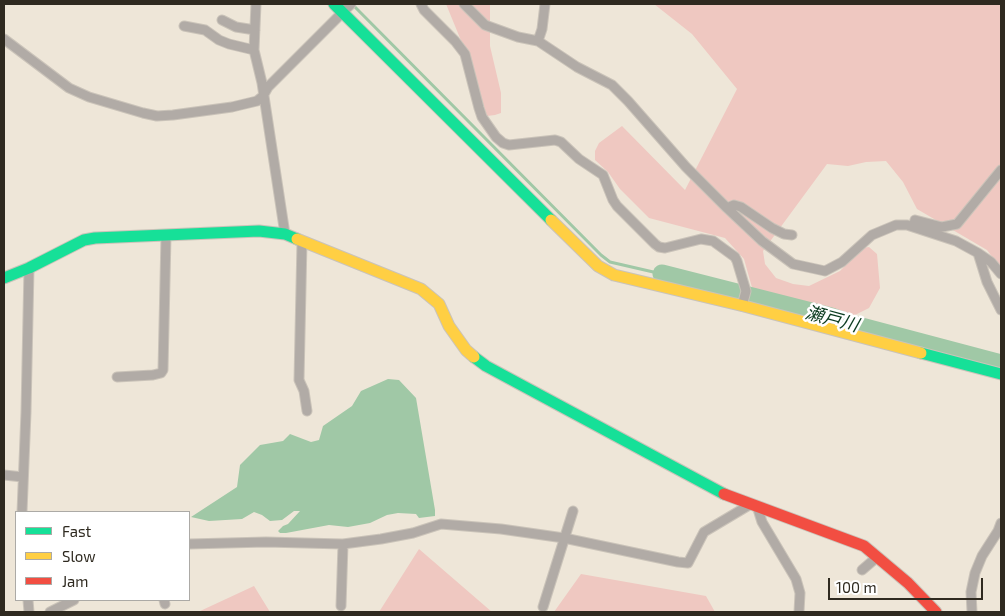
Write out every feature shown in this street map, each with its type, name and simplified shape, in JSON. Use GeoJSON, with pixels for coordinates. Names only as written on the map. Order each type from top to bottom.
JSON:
{"type":"FeatureCollection","features":[{"type":"Feature","properties":{"kind":"street"},"geometry":{"type":"LineString","coordinates":[[256,4],[254,50],[262,83],[285,234]]}},
{"type":"Feature","properties":{"kind":"street"},"geometry":{"type":"LineString","coordinates":[[421,4],[424,10],[455,40],[465,54],[482,117],[496,137],[509,145],[555,140],[561,142],[579,159],[603,175],[617,206],[659,247],[665,248],[701,239],[713,241],[738,261],[746,291],[742,306]]}},
{"type":"Feature","properties":{"kind":"street"},"geometry":{"type":"LineString","coordinates":[[464,4],[480,22],[491,28],[518,37],[538,41],[577,67],[612,85],[686,167],[727,208],[781,256],[793,264],[825,271],[842,262],[872,235],[896,225],[907,225],[956,241],[991,262],[1001,274]]}},
{"type":"Feature","properties":{"kind":"street"},"geometry":{"type":"LineString","coordinates":[[538,41],[544,19],[545,4]]}},
{"type":"Feature","properties":{"kind":"street"},"geometry":{"type":"LineString","coordinates":[[4,38],[68,88],[89,97],[157,116],[186,114],[257,101],[344,6],[598,266],[614,275],[742,306],[1001,374]]}},
{"type":"Feature","properties":{"kind":"street"},"geometry":{"type":"LineString","coordinates":[[222,20],[236,27],[255,30]]}},
{"type":"Feature","properties":{"kind":"street"},"geometry":{"type":"LineString","coordinates":[[184,26],[205,30],[219,40],[254,50]]}},
{"type":"Feature","properties":{"kind":"street"},"geometry":{"type":"LineString","coordinates":[[913,227],[915,220],[942,227],[957,224],[1001,170]]}},
{"type":"Feature","properties":{"kind":"street"},"geometry":{"type":"LineString","coordinates":[[727,208],[734,205],[741,207],[772,228],[784,234],[792,235]]}},
{"type":"Feature","properties":{"kind":"street"},"geometry":{"type":"LineString","coordinates":[[4,278],[29,268],[84,240],[259,231],[285,234],[420,289],[439,304],[449,326],[466,350],[486,366],[728,495],[864,546],[908,583],[936,612]]}},
{"type":"Feature","properties":{"kind":"street"},"geometry":{"type":"LineString","coordinates":[[117,378],[162,373],[166,236]]}},
{"type":"Feature","properties":{"kind":"street"},"geometry":{"type":"LineString","coordinates":[[302,241],[299,380],[304,391],[307,411]]}},
{"type":"Feature","properties":{"kind":"street"},"geometry":{"type":"LineString","coordinates":[[978,253],[991,291],[1001,310]]}},
{"type":"Feature","properties":{"kind":"street"},"geometry":{"type":"LineString","coordinates":[[22,511],[29,268]]}},
{"type":"Feature","properties":{"kind":"street"},"geometry":{"type":"LineString","coordinates":[[4,475],[23,477]]}},
{"type":"Feature","properties":{"kind":"street"},"geometry":{"type":"LineString","coordinates":[[190,544],[266,542],[343,544],[412,533],[441,524],[502,529],[564,538],[688,563],[704,532],[754,505]]}},
{"type":"Feature","properties":{"kind":"street"},"geometry":{"type":"LineString","coordinates":[[754,505],[796,579],[800,593],[799,612]]}},
{"type":"Feature","properties":{"kind":"street"},"geometry":{"type":"LineString","coordinates":[[543,607],[574,511]]}},
{"type":"Feature","properties":{"kind":"street"},"geometry":{"type":"LineString","coordinates":[[972,612],[971,592],[978,563],[1001,523]]}},
{"type":"Feature","properties":{"kind":"street"},"geometry":{"type":"LineString","coordinates":[[341,606],[343,544]]}},
{"type":"Feature","properties":{"kind":"street"},"geometry":{"type":"LineString","coordinates":[[862,570],[876,558]]}},
{"type":"Feature","properties":{"kind":"street"},"geometry":{"type":"LineString","coordinates":[[50,612],[72,601]]}},
{"type":"Feature","properties":{"kind":"shaded area"},"geometry":{"type":"Polygon","coordinates":[[[446,4],[490,4],[490,46],[501,93],[501,113],[487,116],[469,60],[446,4]]]}},
{"type":"Feature","properties":{"kind":"shaded area"},"geometry":{"type":"Polygon","coordinates":[[[654,4],[1001,4],[1001,269],[987,250],[917,209],[903,182],[886,161],[866,162],[848,166],[827,164],[763,251],[765,264],[776,278],[793,284],[809,286],[840,271],[862,248],[869,247],[877,254],[880,288],[869,308],[849,318],[753,291],[744,259],[725,238],[649,218],[595,160],[595,151],[599,143],[622,126],[685,190],[737,89],[692,34],[654,4]]]}},
{"type":"Feature","properties":{"kind":"shaded area"},"geometry":{"type":"Polygon","coordinates":[[[388,379],[399,380],[416,398],[435,516],[419,518],[416,514],[398,513],[387,515],[370,523],[348,527],[329,525],[286,533],[278,531],[288,524],[300,511],[294,511],[282,520],[270,521],[254,512],[242,519],[209,521],[191,517],[237,487],[240,465],[260,445],[283,441],[290,434],[311,442],[319,440],[323,426],[352,406],[361,391],[388,379]]]}},
{"type":"Feature","properties":{"kind":"shaded area"},"geometry":{"type":"Polygon","coordinates":[[[419,549],[492,612],[379,612],[419,549]]]}},
{"type":"Feature","properties":{"kind":"shaded area"},"geometry":{"type":"Polygon","coordinates":[[[581,574],[706,596],[715,612],[554,612],[581,574]]]}},
{"type":"Feature","properties":{"kind":"shaded area"},"geometry":{"type":"Polygon","coordinates":[[[254,586],[270,612],[198,612],[254,586]]]}},
{"type":"Feature","properties":{"kind":"waterway"},"geometry":{"type":"LineString","coordinates":[[352,4],[601,255],[610,262],[662,274]]}},
{"type":"Feature","properties":{"kind":"waterway","name":"瀬戸川"},"geometry":{"type":"LineString","coordinates":[[662,274],[831,317],[850,324],[1001,364]]}},
{"type":"Feature","properties":{"kind":"traffic: fast"},"geometry":{"type":"LineString","coordinates":[[334,4],[551,220]]}},
{"type":"Feature","properties":{"kind":"traffic: fast"},"geometry":{"type":"LineString","coordinates":[[4,278],[29,268],[84,240],[95,238],[259,231],[285,234],[297,239]]}},
{"type":"Feature","properties":{"kind":"traffic: fast"},"geometry":{"type":"LineString","coordinates":[[921,353],[1001,374]]}},
{"type":"Feature","properties":{"kind":"traffic: fast"},"geometry":{"type":"LineString","coordinates":[[474,357],[486,366],[724,494]]}},
{"type":"Feature","properties":{"kind":"traffic: slow"},"geometry":{"type":"LineString","coordinates":[[551,220],[598,266],[614,275],[744,306],[921,353]]}},
{"type":"Feature","properties":{"kind":"traffic: slow"},"geometry":{"type":"LineString","coordinates":[[297,239],[421,289],[439,304],[449,326],[466,350],[474,357]]}},
{"type":"Feature","properties":{"kind":"traffic: jam"},"geometry":{"type":"LineString","coordinates":[[724,494],[864,546],[908,583],[936,612]]}}]}
